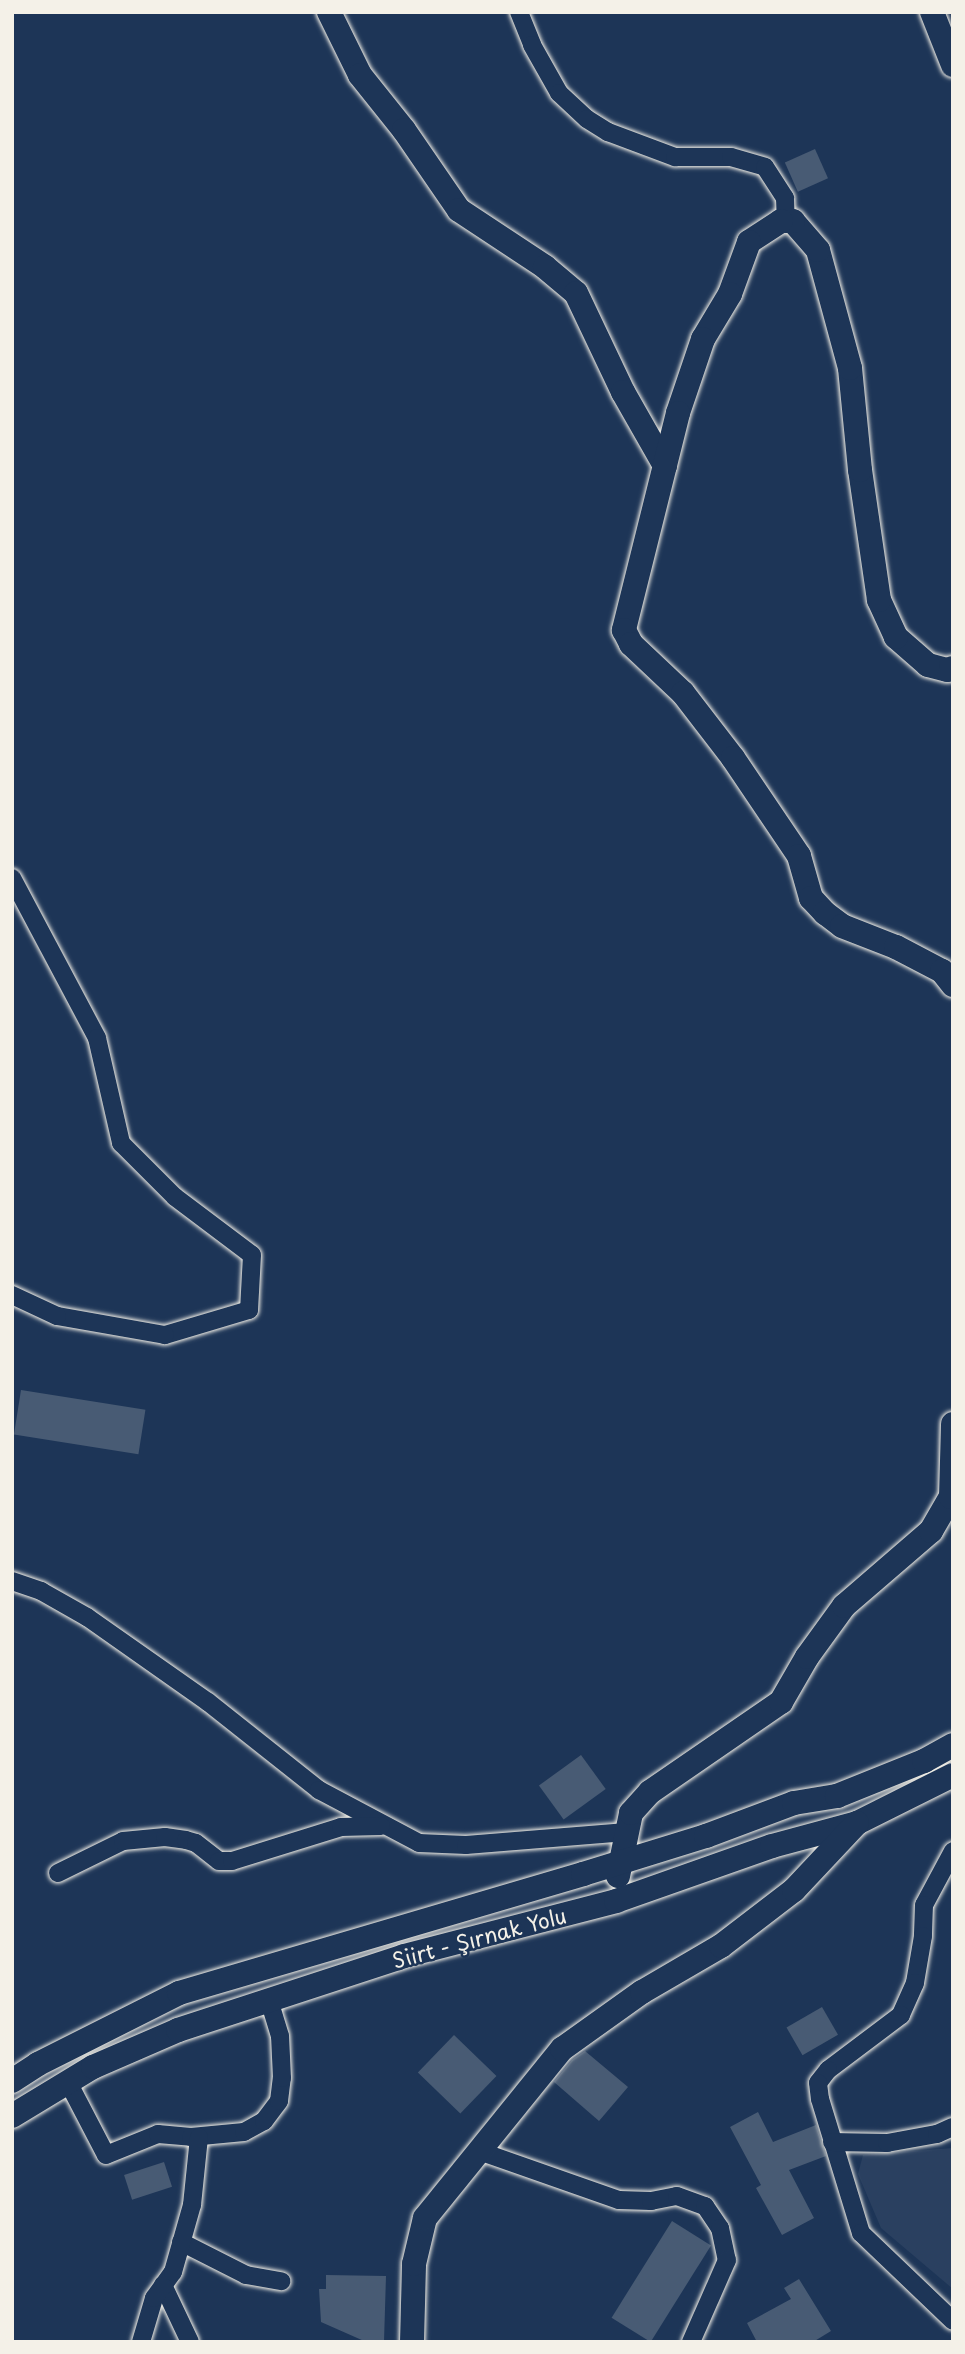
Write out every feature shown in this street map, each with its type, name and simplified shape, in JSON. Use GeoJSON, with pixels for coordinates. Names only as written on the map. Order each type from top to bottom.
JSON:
{"type":"FeatureCollection","features":[{"type":"Feature","properties":{"kind":"street"},"geometry":{"type":"LineString","coordinates":[[329,12],[360,75],[404,130],[459,210],[545,267],[576,293],[622,392],[665,466]]}},
{"type":"Feature","properties":{"kind":"street"},"geometry":{"type":"LineString","coordinates":[[519,12],[532,45],[559,93],[587,119],[608,132],[675,156],[731,157],[765,167],[785,198],[786,221]]}},
{"type":"Feature","properties":{"kind":"street"},"geometry":{"type":"LineString","coordinates":[[932,12],[953,65]]}},
{"type":"Feature","properties":{"kind":"street"},"geometry":{"type":"LineString","coordinates":[[953,668],[947,670],[928,665],[896,637],[879,600],[860,470],[850,368],[818,250],[793,220],[781,221],[749,242],[730,294],[703,339],[678,413],[624,630],[631,644],[683,693],[733,758],[799,856],[811,898],[825,914],[842,926],[896,947],[942,971],[953,985]]}},
{"type":"Feature","properties":{"kind":"street"},"geometry":{"type":"LineString","coordinates":[[12,878],[97,1038],[121,1143],[175,1197],[252,1255],[249,1310],[164,1335],[57,1316],[12,1295]]}},
{"type":"Feature","properties":{"kind":"street"},"geometry":{"type":"LineString","coordinates":[[616,1901],[619,1863],[631,1813],[650,1792],[781,1702],[807,1657],[844,1606],[931,1531],[951,1497],[953,1424]]}},
{"type":"Feature","properties":{"kind":"street"},"geometry":{"type":"LineString","coordinates":[[12,1581],[41,1591],[87,1617],[208,1702],[319,1790],[419,1843],[466,1845],[626,1832]]}},
{"type":"Feature","properties":{"kind":"street","name":"Siirt - Şırnak Yolu"},"geometry":{"type":"LineString","coordinates":[[17,2072],[179,1993],[619,1863],[706,1836],[794,1803],[837,1796],[924,1761],[953,1745]]}},
{"type":"Feature","properties":{"kind":"street","name":"Siirt - Şırnak Yolu"},"geometry":{"type":"LineString","coordinates":[[12,2116],[93,2067],[178,2029],[404,1956],[616,1901],[772,1846],[857,1823],[953,1775]]}},
{"type":"Feature","properties":{"kind":"street"},"geometry":{"type":"LineString","coordinates":[[412,2342],[414,2264],[425,2218],[562,2049],[642,1992],[721,1946],[794,1890],[857,1823],[837,1796]]}},
{"type":"Feature","properties":{"kind":"street"},"geometry":{"type":"LineString","coordinates":[[58,1874],[123,1841],[165,1838],[186,1840],[196,1843],[219,1861],[232,1861],[341,1827],[384,1826]]}},
{"type":"Feature","properties":{"kind":"street"},"geometry":{"type":"LineString","coordinates":[[953,1851],[923,1905],[923,1936],[915,1983],[901,2015],[828,2070],[818,2083],[832,2141],[851,2194],[861,2233],[953,2321]]}},
{"type":"Feature","properties":{"kind":"street"},"geometry":{"type":"LineString","coordinates":[[68,2082],[106,2155],[158,2134],[199,2137],[244,2132],[264,2121],[279,2101],[282,2078],[280,2036],[269,2000]]}},
{"type":"Feature","properties":{"kind":"street"},"geometry":{"type":"LineString","coordinates":[[832,2141],[887,2143],[937,2134],[953,2127]]}},
{"type":"Feature","properties":{"kind":"street"},"geometry":{"type":"LineString","coordinates":[[141,2342],[154,2298],[173,2272],[192,2205],[199,2137]]}},
{"type":"Feature","properties":{"kind":"street"},"geometry":{"type":"LineString","coordinates":[[479,2151],[619,2200],[651,2201],[677,2196],[705,2206],[720,2228],[726,2260],[691,2342]]}},
{"type":"Feature","properties":{"kind":"street"},"geometry":{"type":"LineString","coordinates":[[181,2242],[246,2275],[281,2281]]}},
{"type":"Feature","properties":{"kind":"street"},"geometry":{"type":"LineString","coordinates":[[163,2285],[190,2342]]}},
{"type":"Feature","properties":{"kind":"shaded area"},"geometry":{"type":"Polygon","coordinates":[[[953,2148],[953,2289],[881,2228],[858,2174],[863,2155],[953,2148]]]}},
{"type":"Feature","properties":{"kind":"building"},"geometry":{"type":"Polygon","coordinates":[[[815,149],[828,178],[798,192],[785,162],[815,149]]]}},
{"type":"Feature","properties":{"kind":"building"},"geometry":{"type":"Polygon","coordinates":[[[21,1390],[145,1410],[138,1454],[14,1434],[21,1390]]]}},
{"type":"Feature","properties":{"kind":"building"},"geometry":{"type":"Polygon","coordinates":[[[581,1755],[606,1789],[564,1820],[539,1786],[581,1755]]]}},
{"type":"Feature","properties":{"kind":"building"},"geometry":{"type":"Polygon","coordinates":[[[822,2007],[838,2035],[802,2055],[786,2028],[822,2007]]]}},
{"type":"Feature","properties":{"kind":"building"},"geometry":{"type":"Polygon","coordinates":[[[454,2035],[496,2076],[460,2113],[418,2072],[454,2035]]]}},
{"type":"Feature","properties":{"kind":"building"},"geometry":{"type":"Polygon","coordinates":[[[585,2051],[628,2087],[599,2121],[554,2082],[572,2060],[585,2051]]]}},
{"type":"Feature","properties":{"kind":"building"},"geometry":{"type":"Polygon","coordinates":[[[758,2112],[773,2142],[816,2125],[826,2156],[789,2170],[814,2218],[782,2235],[756,2188],[761,2185],[730,2127],[758,2112]]]}},
{"type":"Feature","properties":{"kind":"building"},"geometry":{"type":"Polygon","coordinates":[[[164,2162],[172,2187],[132,2200],[124,2175],[164,2162]]]}},
{"type":"Feature","properties":{"kind":"building"},"geometry":{"type":"Polygon","coordinates":[[[672,2221],[711,2245],[651,2342],[612,2318],[672,2221]]]}},
{"type":"Feature","properties":{"kind":"building"},"geometry":{"type":"Polygon","coordinates":[[[326,2275],[386,2276],[384,2342],[364,2341],[321,2322],[319,2289],[326,2289],[326,2275]]]}},
{"type":"Feature","properties":{"kind":"building"},"geometry":{"type":"Polygon","coordinates":[[[799,2279],[831,2331],[813,2342],[757,2342],[747,2323],[791,2299],[784,2288],[799,2279]]]}}]}
